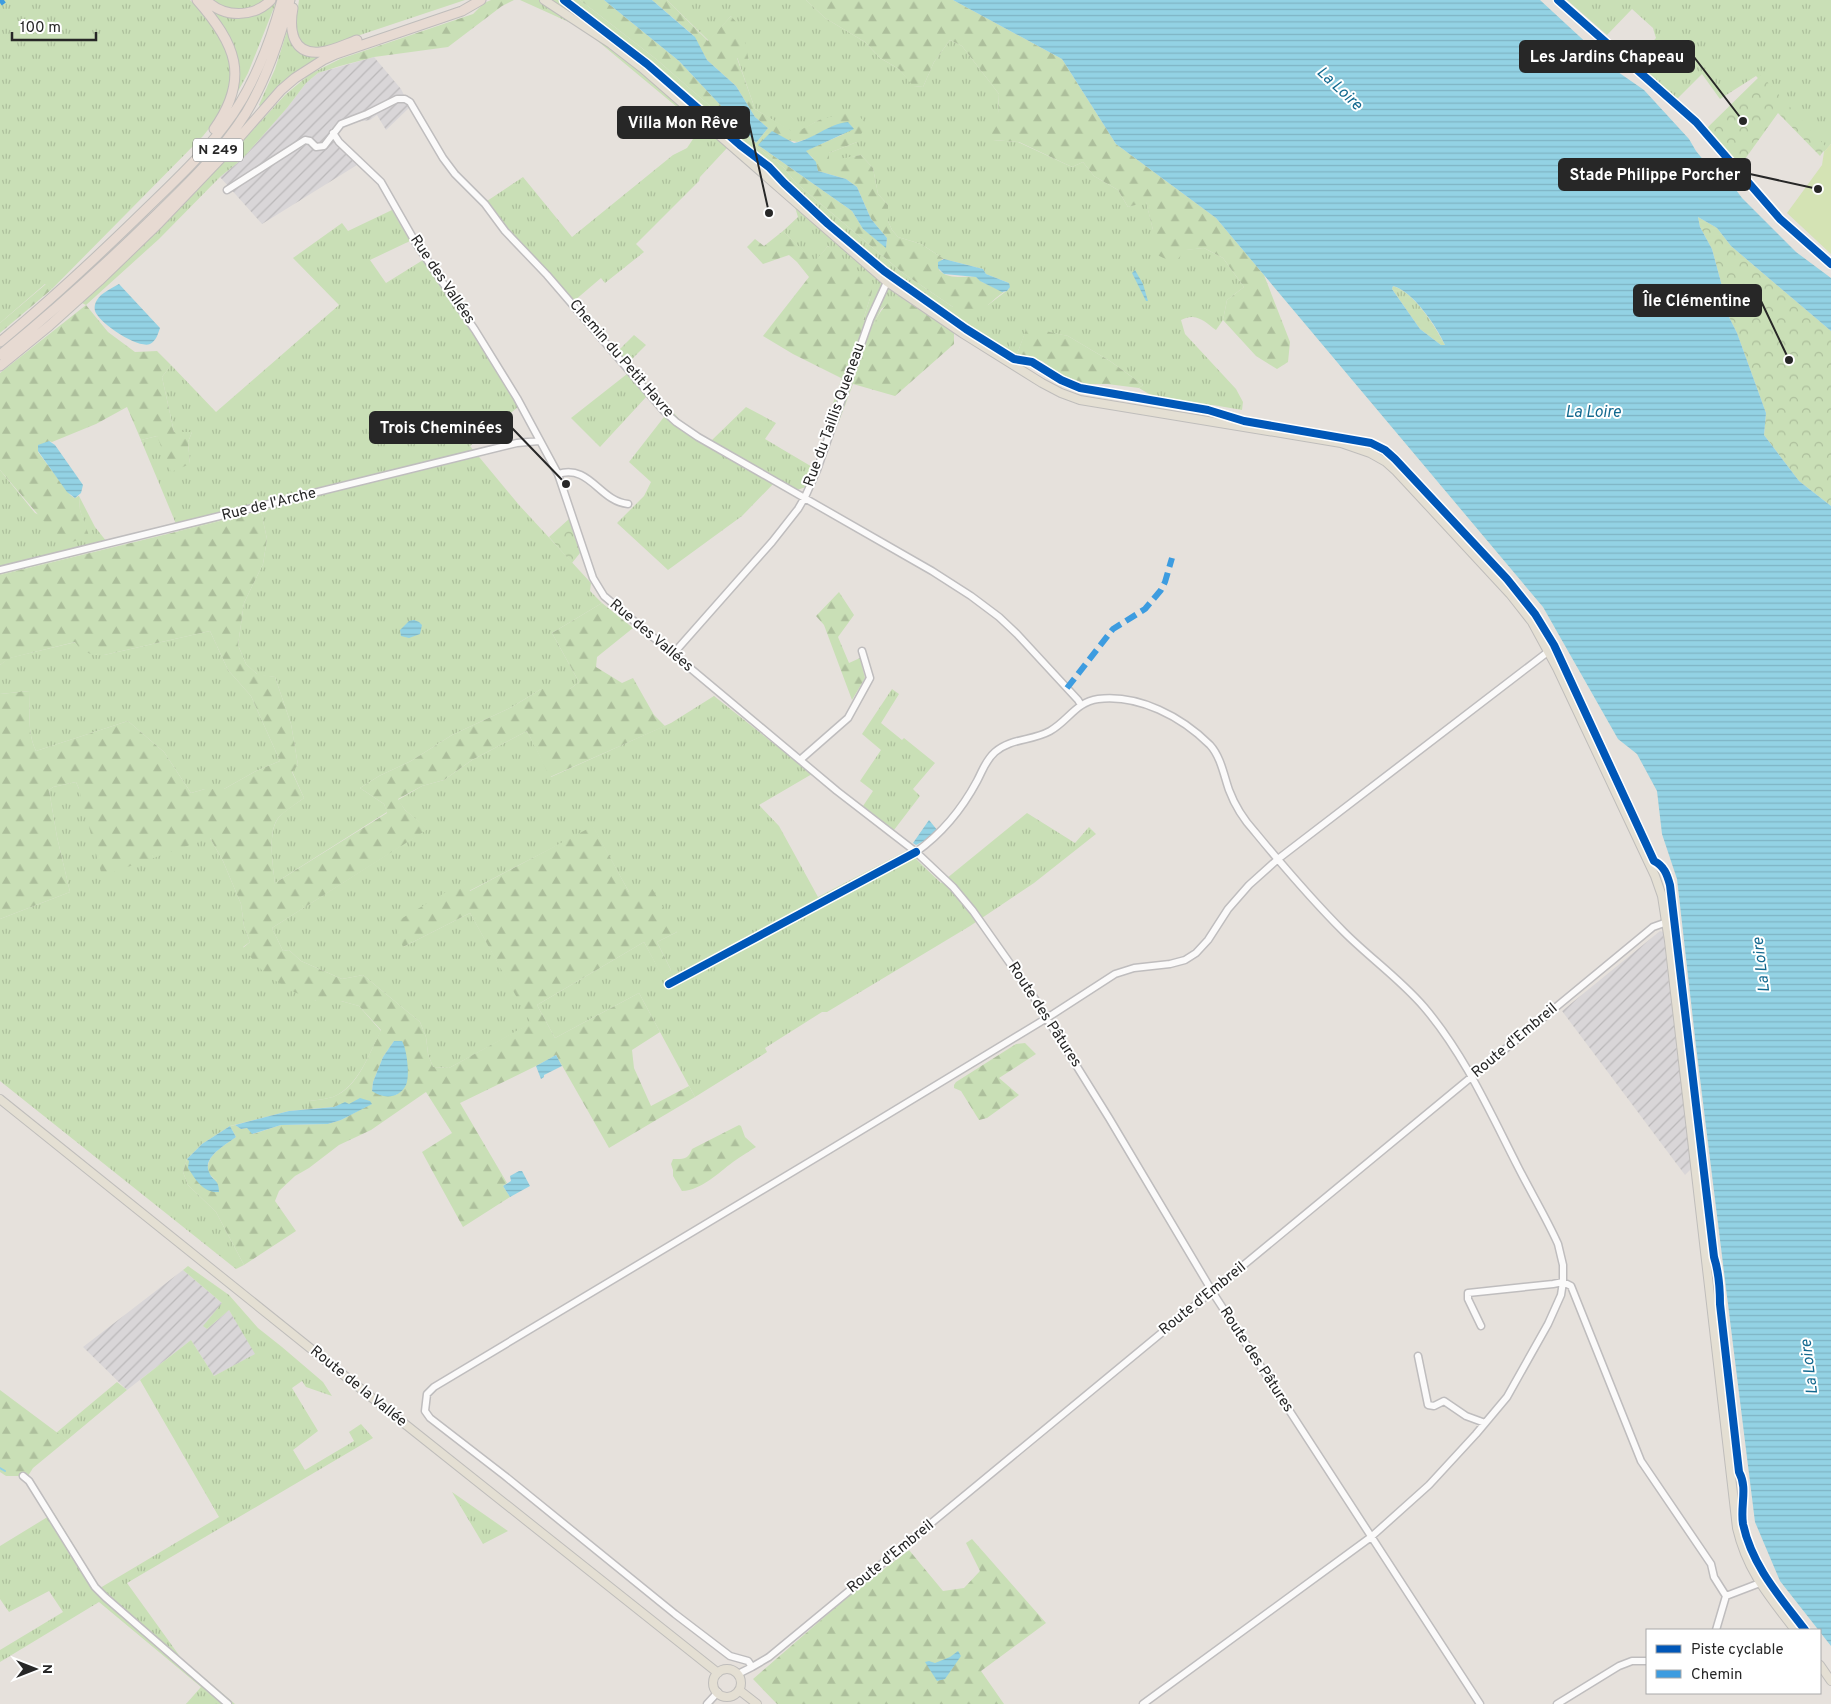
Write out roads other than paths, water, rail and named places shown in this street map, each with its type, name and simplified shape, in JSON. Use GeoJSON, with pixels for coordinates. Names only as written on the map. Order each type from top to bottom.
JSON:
{"type":"FeatureCollection","features":[{"type":"Feature","properties":{"kind":"highway"},"geometry":{"type":"LineString","coordinates":[[193,160],[196,151],[210,135],[225,112],[232,93],[235,73],[232,54],[226,38],[215,20],[197,0]]}},
{"type":"Feature","properties":{"kind":"highway"},"geometry":{"type":"LineString","coordinates":[[206,0],[220,10],[235,14],[250,13],[271,0]]}},
{"type":"Feature","properties":{"kind":"highway","name":"N 249"},"geometry":{"type":"LineString","coordinates":[[0,342],[108,246],[220,131],[244,96],[271,37],[282,0]]}},
{"type":"Feature","properties":{"kind":"highway","name":"N 249"},"geometry":{"type":"LineString","coordinates":[[0,355],[96,272],[173,199],[228,138],[246,113],[270,64],[290,0]]}},
{"type":"Feature","properties":{"kind":"highway"},"geometry":{"type":"LineString","coordinates":[[294,0],[291,23],[295,42],[308,51],[320,52],[369,37],[471,0]]}},
{"type":"Feature","properties":{"kind":"highway"},"geometry":{"type":"LineString","coordinates":[[0,366],[63,313],[159,223],[218,161],[275,96],[302,73],[330,57],[462,11],[481,0]]}},
{"type":"Feature","properties":{"kind":"main road"},"geometry":{"type":"LineString","coordinates":[[538,0],[559,9]]}},
{"type":"Feature","properties":{"kind":"main road"},"geometry":{"type":"LineString","coordinates":[[544,0],[611,44],[642,68],[887,282],[1035,379],[1070,396],[1103,404],[1341,443],[1378,457],[1410,485],[1510,594],[1532,622],[1549,652],[1651,868],[1662,896],[1667,922],[1737,1528],[1744,1555],[1760,1583],[1794,1629]]}},
{"type":"Feature","properties":{"kind":"main road","name":"Route de la Vallée"},"geometry":{"type":"LineString","coordinates":[[0,1099],[718,1673]]}},
{"type":"Feature","properties":{"kind":"main road"},"geometry":{"type":"LineString","coordinates":[[1821,1666],[1831,1680]]}},
{"type":"Feature","properties":{"kind":"main road"},"geometry":{"type":"LineString","coordinates":[[730,1669],[738,1674],[741,1681],[739,1690],[729,1696],[718,1692],[714,1685],[714,1680],[718,1673],[722,1670],[730,1669]]}},
{"type":"Feature","properties":{"kind":"main road"},"geometry":{"type":"LineString","coordinates":[[739,1690],[757,1704]]}},
{"type":"Feature","properties":{"kind":"street","name":"Chemin du Petit Havre"},"geometry":{"type":"LineString","coordinates":[[227,190],[305,140],[320,148],[327,143],[341,124],[367,114],[390,101],[401,98],[410,102],[443,158],[455,174],[485,204],[505,231],[547,275],[664,411],[676,422],[698,437],[805,497],[971,596],[999,617],[1052,671],[1081,705]]}},
{"type":"Feature","properties":{"kind":"street","name":"Rue des Vallées"},"geometry":{"type":"LineString","coordinates":[[333,134],[381,182],[418,245],[471,324],[517,398],[558,474],[598,586],[604,596],[800,760],[916,852],[953,887],[973,910]]}},
{"type":"Feature","properties":{"kind":"street","name":"Rue du Taillis Queneau"},"geometry":{"type":"LineString","coordinates":[[673,654],[772,542],[805,497],[817,470],[870,318],[887,282]]}},
{"type":"Feature","properties":{"kind":"street","name":"Rue de l'Arche"},"geometry":{"type":"LineString","coordinates":[[0,570],[517,443],[539,441]]}},
{"type":"Feature","properties":{"kind":"street"},"geometry":{"type":"LineString","coordinates":[[558,474],[566,471],[577,472],[611,498],[628,504]]}},
{"type":"Feature","properties":{"kind":"street"},"geometry":{"type":"LineString","coordinates":[[800,760],[848,718],[870,678],[862,651]]}},
{"type":"Feature","properties":{"kind":"street"},"geometry":{"type":"LineString","coordinates":[[752,1668],[748,1661],[730,1656],[675,1614],[505,1476],[430,1418],[425,1411],[427,1394],[434,1387],[627,1273],[1047,1018],[1115,974],[1134,968],[1170,964],[1185,960],[1196,953],[1249,885],[1278,859],[1549,652]]}},
{"type":"Feature","properties":{"kind":"street"},"geometry":{"type":"LineString","coordinates":[[916,852],[942,830],[969,794],[987,760],[993,753],[1010,742],[1050,731],[1081,705],[1089,701],[1106,699],[1135,702],[1164,712],[1183,723],[1211,746],[1220,763],[1236,807],[1254,831],[1344,932],[1400,982],[1439,1027],[1472,1077],[1492,1112],[1558,1244],[1563,1266],[1561,1295],[1548,1324],[1507,1397],[1485,1423],[1429,1485],[1371,1537],[1143,1704]]}},
{"type":"Feature","properties":{"kind":"street","name":"Route des Pâtures"},"geometry":{"type":"LineString","coordinates":[[973,910],[1047,1018],[1212,1291],[1480,1704]]}},
{"type":"Feature","properties":{"kind":"street","name":"Route d'Embreil"},"geometry":{"type":"LineString","coordinates":[[738,1674],[752,1668],[768,1657],[1653,927],[1667,922]]}},
{"type":"Feature","properties":{"kind":"street"},"geometry":{"type":"LineString","coordinates":[[1481,1326],[1468,1299],[1468,1293],[1562,1282],[1571,1286],[1641,1461],[1711,1564],[1714,1577],[1726,1596]]}},
{"type":"Feature","properties":{"kind":"street"},"geometry":{"type":"LineString","coordinates":[[1418,1356],[1428,1405],[1434,1406],[1444,1401],[1466,1416],[1485,1423]]}},
{"type":"Feature","properties":{"kind":"street"},"geometry":{"type":"LineString","coordinates":[[23,1476],[29,1481],[105,1598],[228,1704]]}},
{"type":"Feature","properties":{"kind":"street"},"geometry":{"type":"LineString","coordinates":[[1716,1629],[1726,1596],[1760,1583]]}},
{"type":"Feature","properties":{"kind":"street"},"geometry":{"type":"LineString","coordinates":[[1557,1704],[1619,1666],[1632,1661],[1646,1661]]}},
{"type":"Feature","properties":{"kind":"street"},"geometry":{"type":"LineString","coordinates":[[707,1704],[718,1692]]}},
{"type":"Feature","properties":{"kind":"water"},"geometry":{"type":"Polygon","coordinates":[[[604,0],[652,0],[695,37],[707,60],[736,86],[755,117],[768,128],[756,143],[679,61],[604,0]]]}},
{"type":"Feature","properties":{"kind":"water","name":"La Loire"},"geometry":{"type":"Polygon","coordinates":[[[953,0],[1540,0],[1618,72],[1644,90],[1689,139],[1705,162],[1725,175],[1742,198],[1796,252],[1831,278],[1831,331],[1731,246],[1717,228],[1698,217],[1700,227],[1712,249],[1722,286],[1726,311],[1737,333],[1766,413],[1764,435],[1799,481],[1831,506],[1831,1646],[1821,1633],[1821,1629],[1818,1629],[1780,1581],[1755,1522],[1677,879],[1662,834],[1657,791],[1637,754],[1618,739],[1543,607],[1216,218],[1116,144],[1062,59],[953,0]],[[1393,286],[1392,289],[1420,329],[1441,345],[1445,345],[1424,311],[1401,289],[1393,286]]]}},
{"type":"Feature","properties":{"kind":"water"},"geometry":{"type":"Polygon","coordinates":[[[848,122],[854,129],[806,151],[816,162],[818,171],[846,179],[857,187],[871,219],[887,238],[886,248],[863,229],[852,211],[758,145],[772,131],[794,143],[841,123],[848,122]]]}},
{"type":"Feature","properties":{"kind":"water"},"geometry":{"type":"Polygon","coordinates":[[[944,259],[983,269],[986,274],[1009,283],[1010,287],[1007,291],[1002,292],[976,277],[944,274],[938,268],[938,262],[944,259]]]}},
{"type":"Feature","properties":{"kind":"water"},"geometry":{"type":"Polygon","coordinates":[[[1135,270],[1143,284],[1148,301],[1146,301],[1132,273],[1135,270]]]}},
{"type":"Feature","properties":{"kind":"water"},"geometry":{"type":"Polygon","coordinates":[[[119,284],[160,328],[158,335],[152,343],[144,345],[128,339],[111,328],[95,311],[95,304],[99,297],[119,284]]]}},
{"type":"Feature","properties":{"kind":"water"},"geometry":{"type":"Polygon","coordinates":[[[49,441],[55,445],[83,485],[81,493],[75,498],[67,492],[38,451],[38,445],[49,441]]]}},
{"type":"Feature","properties":{"kind":"water"},"geometry":{"type":"Polygon","coordinates":[[[414,620],[422,625],[420,634],[409,638],[401,636],[400,630],[409,621],[414,620]]]}},
{"type":"Feature","properties":{"kind":"water"},"geometry":{"type":"Polygon","coordinates":[[[929,820],[938,831],[934,836],[916,845],[913,843],[929,820]]]}},
{"type":"Feature","properties":{"kind":"water"},"geometry":{"type":"Polygon","coordinates":[[[394,1041],[402,1041],[404,1045],[408,1075],[406,1085],[403,1090],[395,1095],[376,1094],[372,1091],[373,1082],[383,1057],[394,1041]]]}},
{"type":"Feature","properties":{"kind":"water"},"geometry":{"type":"Polygon","coordinates":[[[556,1055],[562,1066],[544,1075],[541,1079],[536,1066],[556,1055]]]}},
{"type":"Feature","properties":{"kind":"water"},"geometry":{"type":"Polygon","coordinates":[[[360,1098],[370,1101],[372,1104],[341,1120],[328,1124],[281,1125],[252,1134],[247,1128],[241,1129],[235,1125],[289,1111],[334,1107],[345,1102],[349,1104],[360,1098]]]}},
{"type":"Feature","properties":{"kind":"water"},"geometry":{"type":"Polygon","coordinates":[[[230,1126],[236,1137],[216,1152],[209,1161],[209,1172],[218,1185],[219,1192],[213,1192],[204,1188],[194,1177],[188,1168],[189,1161],[187,1159],[202,1144],[230,1126]]]}},
{"type":"Feature","properties":{"kind":"water"},"geometry":{"type":"Polygon","coordinates":[[[522,1171],[530,1186],[510,1197],[503,1186],[511,1181],[510,1176],[522,1171]]]}},
{"type":"Feature","properties":{"kind":"water"},"geometry":{"type":"Polygon","coordinates":[[[958,1651],[961,1656],[945,1679],[937,1681],[925,1662],[935,1663],[950,1657],[958,1651]]]}},
{"type":"Feature","properties":{"kind":"waterway"},"geometry":{"type":"LineString","coordinates":[[0,1468],[5,1471]]}},
{"type":"Feature","properties":{"kind":"place","name":"Les Jardins Chapeau"},"geometry":{"type":"Point","coordinates":[1743,121]}},
{"type":"Feature","properties":{"kind":"place","name":"Stade Philippe Porcher"},"geometry":{"type":"Point","coordinates":[1818,189]}},
{"type":"Feature","properties":{"kind":"place","name":"Villa Mon Rêve"},"geometry":{"type":"Point","coordinates":[769,213]}},
{"type":"Feature","properties":{"kind":"place","name":"Île Clémentine"},"geometry":{"type":"Point","coordinates":[1789,360]}},
{"type":"Feature","properties":{"kind":"place","name":"Trois Cheminées"},"geometry":{"type":"Point","coordinates":[566,484]}}]}
